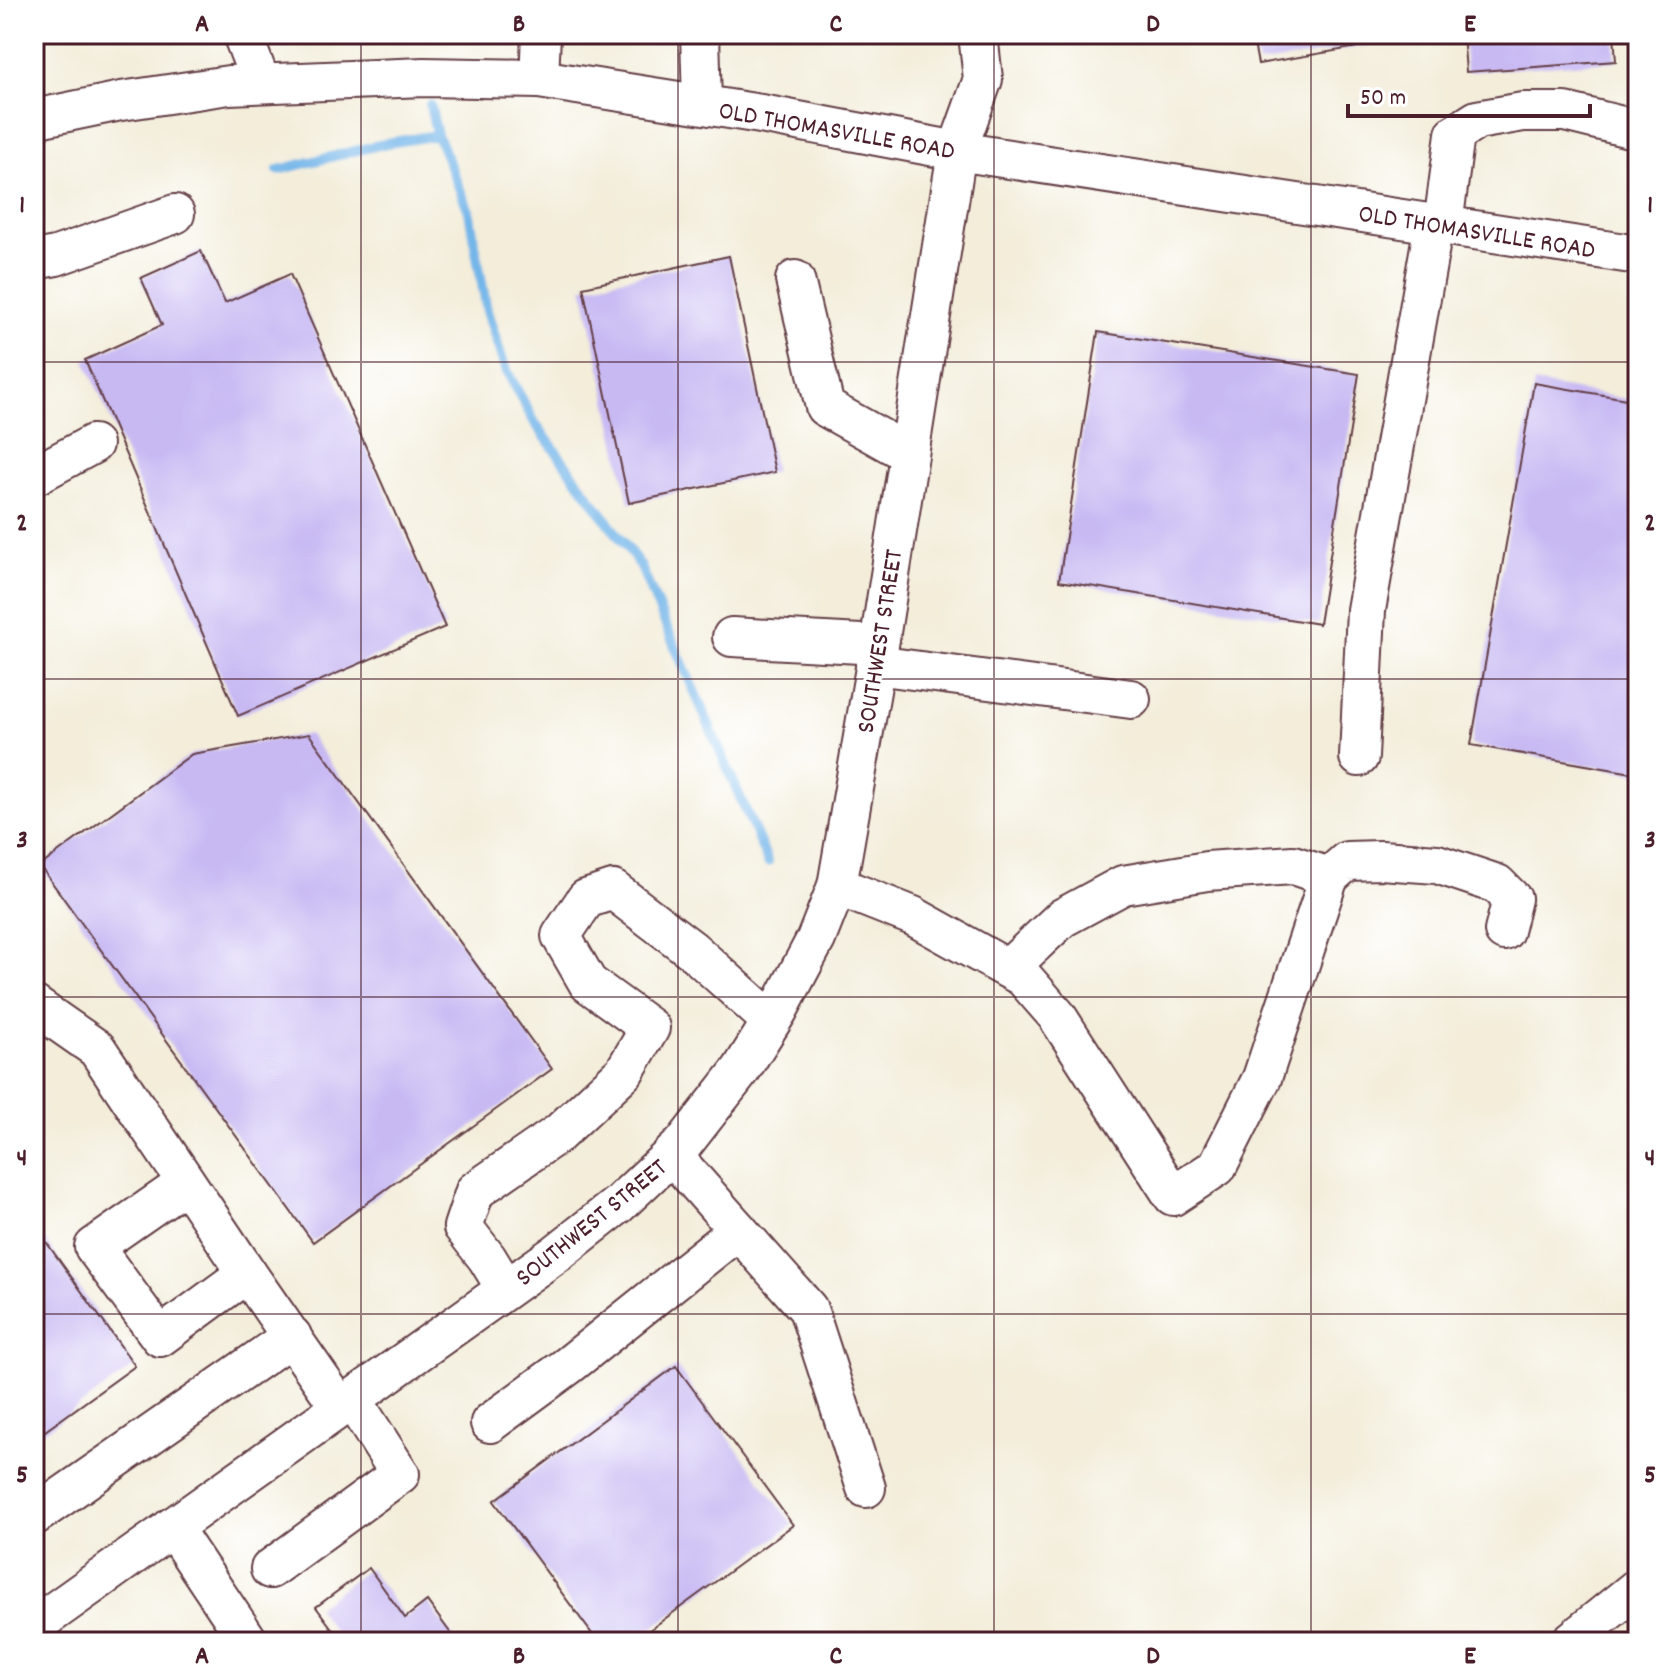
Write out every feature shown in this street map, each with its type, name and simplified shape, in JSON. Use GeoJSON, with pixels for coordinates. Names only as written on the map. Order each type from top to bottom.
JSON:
{"type":"FeatureCollection","features":[{"type":"Feature","properties":{"kind":"street"},"geometry":{"type":"LineString","coordinates":[[242,34],[261,83]]}},
{"type":"Feature","properties":{"kind":"street"},"geometry":{"type":"LineString","coordinates":[[539,79],[541,34]]}},
{"type":"Feature","properties":{"kind":"street"},"geometry":{"type":"LineString","coordinates":[[700,34],[702,104]]}},
{"type":"Feature","properties":{"kind":"street","name":"SOUTHWEST STREET"},"geometry":{"type":"LineString","coordinates":[[34,1626],[506,1289],[619,1204],[684,1143],[741,1070],[771,1021],[816,939],[837,886],[957,151],[983,79],[978,34]]}},
{"type":"Feature","properties":{"kind":"street","name":"OLD THOMASVILLE ROAD"},"geometry":{"type":"LineString","coordinates":[[34,119],[121,101],[229,85],[424,77],[539,79],[702,104],[957,151],[1638,255]]}},
{"type":"Feature","properties":{"kind":"street"},"geometry":{"type":"LineString","coordinates":[[1359,757],[1366,610],[1455,134],[1477,120],[1523,112],[1565,112],[1638,130]]}},
{"type":"Feature","properties":{"kind":"street"},"geometry":{"type":"LineString","coordinates":[[34,260],[56,256],[175,214]]}},
{"type":"Feature","properties":{"kind":"street"},"geometry":{"type":"LineString","coordinates":[[795,280],[825,407],[909,454]]}},
{"type":"Feature","properties":{"kind":"street"},"geometry":{"type":"LineString","coordinates":[[34,476],[93,444]]}},
{"type":"Feature","properties":{"kind":"street"},"geometry":{"type":"LineString","coordinates":[[732,637],[877,655],[1131,699]]}},
{"type":"Feature","properties":{"kind":"street"},"geometry":{"type":"LineString","coordinates":[[837,886],[913,916],[1023,977],[1057,1016],[1173,1196],[1217,1167],[1262,1078],[1329,877],[1347,861],[1437,864],[1497,884],[1512,899],[1504,931]]}},
{"type":"Feature","properties":{"kind":"street"},"geometry":{"type":"LineString","coordinates":[[1008,969],[1062,918],[1123,885],[1207,871],[1293,865],[1329,877]]}},
{"type":"Feature","properties":{"kind":"street"},"geometry":{"type":"LineString","coordinates":[[506,1289],[463,1227],[475,1191],[559,1133],[624,1072],[650,1028],[588,983],[561,936],[586,899],[613,890],[692,950],[771,1021]]}},
{"type":"Feature","properties":{"kind":"street"},"geometry":{"type":"LineString","coordinates":[[34,1005],[97,1049],[247,1273],[400,1474],[270,1569]]}},
{"type":"Feature","properties":{"kind":"street"},"geometry":{"type":"LineString","coordinates":[[672,1155],[808,1309],[866,1488]]}},
{"type":"Feature","properties":{"kind":"street"},"geometry":{"type":"LineString","coordinates":[[186,1183],[94,1247],[160,1337],[247,1273]]}},
{"type":"Feature","properties":{"kind":"street"},"geometry":{"type":"LineString","coordinates":[[490,1423],[569,1365],[738,1230]]}},
{"type":"Feature","properties":{"kind":"street"},"geometry":{"type":"LineString","coordinates":[[34,1516],[292,1336]]}},
{"type":"Feature","properties":{"kind":"street"},"geometry":{"type":"LineString","coordinates":[[172,1527],[234,1637]]}},
{"type":"Feature","properties":{"kind":"street"},"geometry":{"type":"LineString","coordinates":[[1570,1642],[1638,1587]]}},
{"type":"Feature","properties":{"kind":"building"},"geometry":{"type":"Polygon","coordinates":[[[1252,34],[1404,34],[1405,39],[1258,64],[1252,34]]]}},
{"type":"Feature","properties":{"kind":"building"},"geometry":{"type":"Polygon","coordinates":[[[1463,34],[1614,34],[1616,61],[1466,72],[1463,34]]]}},
{"type":"Feature","properties":{"kind":"building"},"geometry":{"type":"Polygon","coordinates":[[[201,251],[225,303],[290,274],[445,627],[238,716],[85,360],[162,325],[141,278],[201,251]]]}},
{"type":"Feature","properties":{"kind":"building"},"geometry":{"type":"Polygon","coordinates":[[[729,256],[775,472],[629,503],[583,287],[729,256]]]}},
{"type":"Feature","properties":{"kind":"building"},"geometry":{"type":"Polygon","coordinates":[[[1098,332],[1359,374],[1319,624],[1059,581],[1098,332]]]}},
{"type":"Feature","properties":{"kind":"building"},"geometry":{"type":"Polygon","coordinates":[[[1534,383],[1638,401],[1638,774],[1471,745],[1534,383]]]}},
{"type":"Feature","properties":{"kind":"building"},"geometry":{"type":"Polygon","coordinates":[[[309,734],[552,1069],[313,1242],[40,866],[192,754],[309,734]]]}},
{"type":"Feature","properties":{"kind":"building"},"geometry":{"type":"Polygon","coordinates":[[[34,1225],[135,1366],[34,1439],[34,1225]]]}},
{"type":"Feature","properties":{"kind":"building"},"geometry":{"type":"Polygon","coordinates":[[[676,1366],[793,1525],[633,1642],[598,1642],[494,1501],[676,1366]]]}},
{"type":"Feature","properties":{"kind":"building"},"geometry":{"type":"Polygon","coordinates":[[[369,1568],[405,1618],[427,1601],[457,1642],[342,1642],[316,1607],[369,1568]]]}},
{"type":"Feature","properties":{"kind":"waterway"},"geometry":{"type":"LineString","coordinates":[[430,105],[437,135],[469,211],[487,311],[505,368],[535,423],[640,565],[768,862]]}},
{"type":"Feature","properties":{"kind":"waterway"},"geometry":{"type":"LineString","coordinates":[[278,170],[387,143],[437,135]]}}]}
